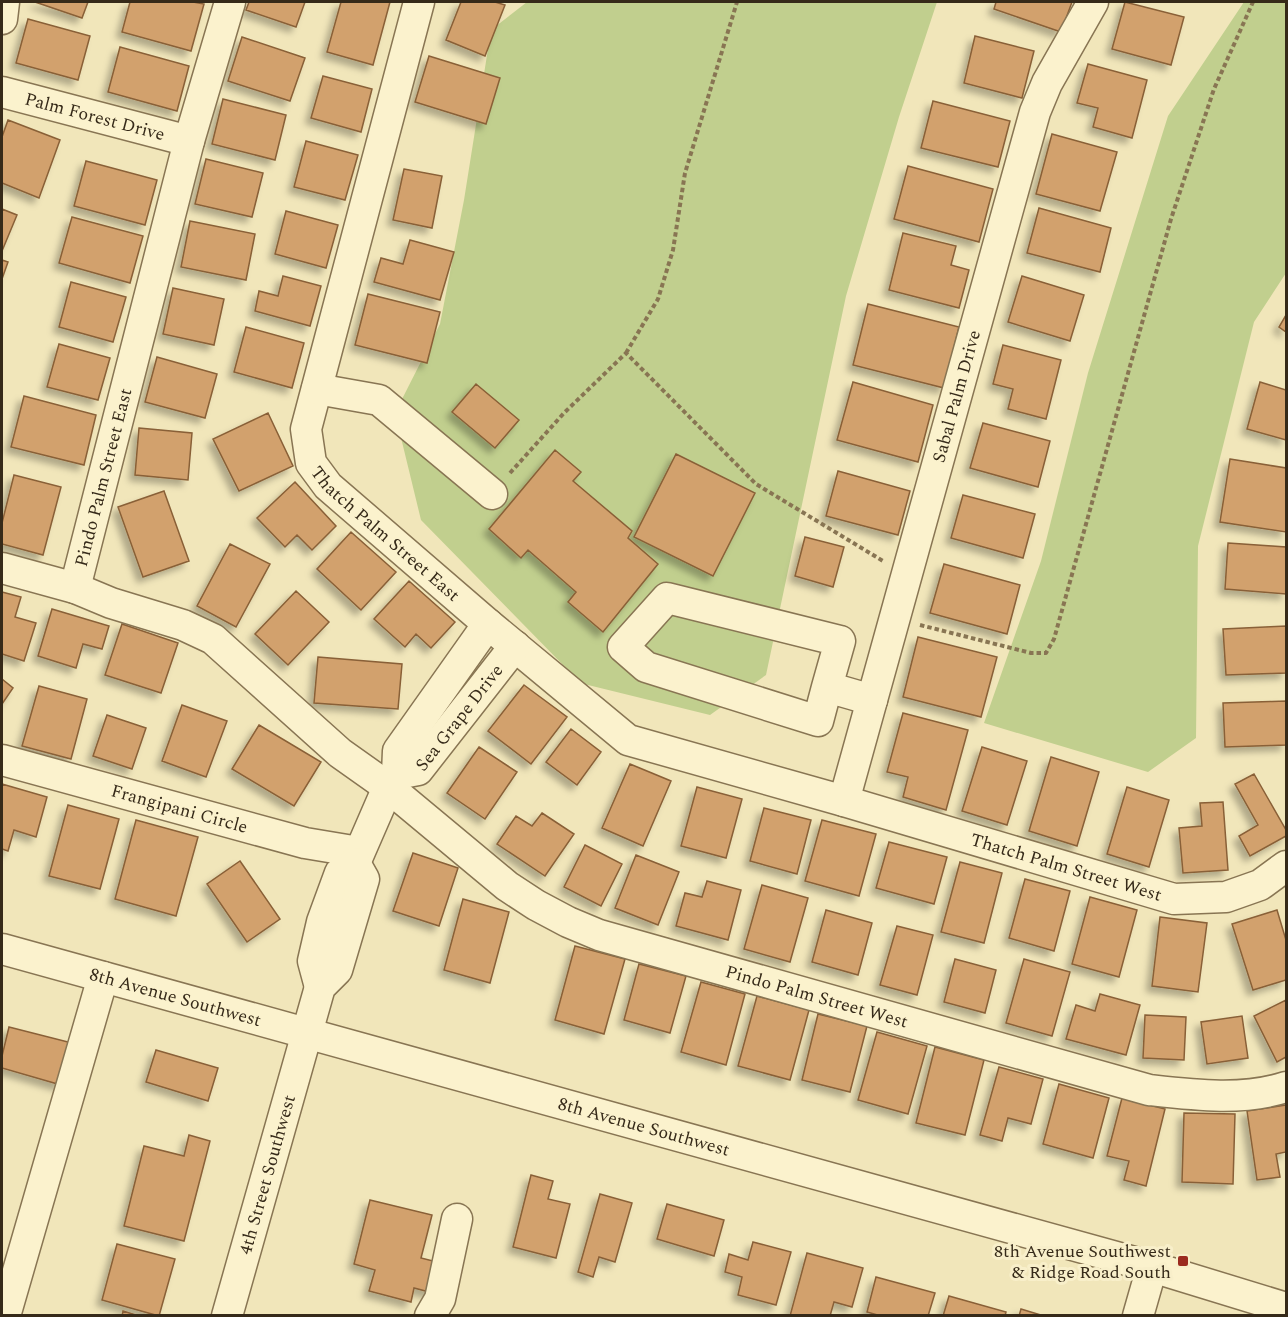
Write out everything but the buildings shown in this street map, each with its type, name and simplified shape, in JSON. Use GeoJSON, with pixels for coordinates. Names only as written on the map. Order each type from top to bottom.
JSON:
{"type":"FeatureCollection","features":[{"type":"Feature","properties":{"kind":"street"},"geometry":{"type":"LineString","coordinates":[[2,19],[4,2]]}},
{"type":"Feature","properties":{"kind":"street","name":"Pindo Palm Street East"},"geometry":{"type":"LineString","coordinates":[[230,2],[189,141],[75,588],[111,603],[183,625],[213,639],[340,753],[393,780]]}},
{"type":"Feature","properties":{"kind":"street","name":"Thatch Palm Street East"},"geometry":{"type":"LineString","coordinates":[[419,2],[306,429],[311,463],[328,486],[488,624],[628,740],[844,801]]}},
{"type":"Feature","properties":{"kind":"street","name":"Sabal Palm Drive"},"geometry":{"type":"LineString","coordinates":[[844,801],[1035,112],[1047,84],[1093,2]]}},
{"type":"Feature","properties":{"kind":"street","name":"Palm Forest Drive"},"geometry":{"type":"LineString","coordinates":[[2,92],[189,141]]}},
{"type":"Feature","properties":{"kind":"street"},"geometry":{"type":"LineString","coordinates":[[317,388],[379,400],[492,494]]}},
{"type":"Feature","properties":{"kind":"street"},"geometry":{"type":"LineString","coordinates":[[2,568],[75,588]]}},
{"type":"Feature","properties":{"kind":"street"},"geometry":{"type":"LineString","coordinates":[[667,598],[840,641],[827,687],[818,722],[646,667],[623,647],[667,598]]}},
{"type":"Feature","properties":{"kind":"street","name":"Sea Grape Drive"},"geometry":{"type":"LineString","coordinates":[[308,1034],[320,987],[313,961],[322,922],[340,873],[357,857],[393,780],[398,751],[488,624]]}},
{"type":"Feature","properties":{"kind":"street","name":"Sea Grape Drive"},"geometry":{"type":"LineString","coordinates":[[393,780],[418,770],[516,646]]}},
{"type":"Feature","properties":{"kind":"street"},"geometry":{"type":"LineString","coordinates":[[827,687],[872,700]]}},
{"type":"Feature","properties":{"kind":"street","name":"Frangipani Circle"},"geometry":{"type":"LineString","coordinates":[[2,760],[357,857]]}},
{"type":"Feature","properties":{"kind":"street","name":"Pindo Palm Street West"},"geometry":{"type":"LineString","coordinates":[[393,780],[507,886],[536,905],[599,935],[1149,1090],[1198,1096],[1238,1094],[1287,1087]]}},
{"type":"Feature","properties":{"kind":"street","name":"Thatch Palm Street West"},"geometry":{"type":"LineString","coordinates":[[844,801],[1174,899],[1226,897],[1260,885],[1287,866]]}},
{"type":"Feature","properties":{"kind":"street","name":"8th Avenue Southwest"},"geometry":{"type":"LineString","coordinates":[[2,949],[1152,1267],[1287,1308]]}},
{"type":"Feature","properties":{"kind":"street"},"geometry":{"type":"LineString","coordinates":[[5,1316],[103,977]]}},
{"type":"Feature","properties":{"kind":"street","name":"4th Street Southwest"},"geometry":{"type":"LineString","coordinates":[[227,1316],[308,1034]]}},
{"type":"Feature","properties":{"kind":"street"},"geometry":{"type":"LineString","coordinates":[[430,1316],[440,1299],[457,1219]]}},
{"type":"Feature","properties":{"kind":"street"},"geometry":{"type":"LineString","coordinates":[[1138,1316],[1152,1267]]}},
{"type":"Feature","properties":{"kind":"path"},"geometry":{"type":"LineString","coordinates":[[492,494],[564,413],[626,353],[658,299],[673,250],[685,173],[737,2]]}},
{"type":"Feature","properties":{"kind":"path"},"geometry":{"type":"LineString","coordinates":[[626,353],[756,484],[907,576],[919,625],[1030,654],[1046,653],[1054,639],[1171,219],[1214,89],[1253,2]]}},
{"type":"Feature","properties":{"kind":"green space"},"geometry":{"type":"Polygon","coordinates":[[[527,2],[937,2],[899,117],[846,296],[766,675],[710,715],[584,684],[421,520],[395,413],[440,324],[464,200],[491,30],[527,2]]]}},
{"type":"Feature","properties":{"kind":"green space"},"geometry":{"type":"Polygon","coordinates":[[[1244,2],[1286,2],[1286,273],[1254,322],[1198,546],[1196,738],[1148,772],[984,723],[1041,561],[1088,373],[1168,116],[1244,2]]]}},
{"type":"Feature","properties":{"kind":"place","name":"8th Avenue Southwest & Ridge Road South"},"geometry":{"type":"Point","coordinates":[1183,1261]}}]}
